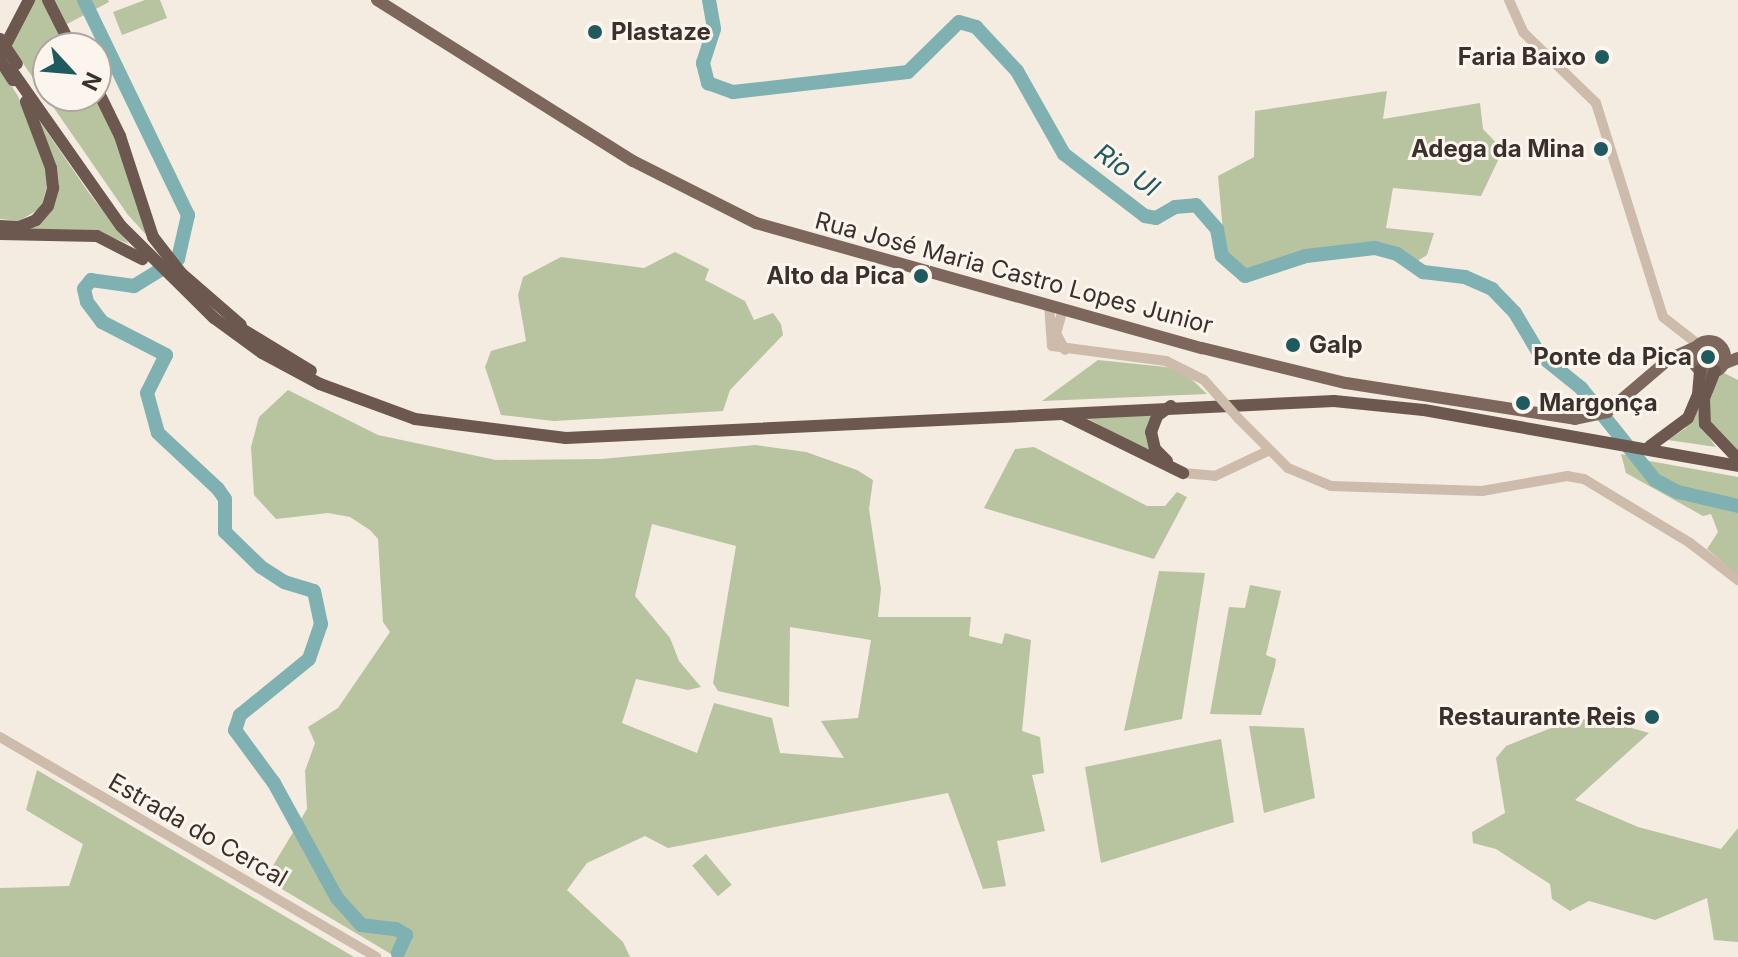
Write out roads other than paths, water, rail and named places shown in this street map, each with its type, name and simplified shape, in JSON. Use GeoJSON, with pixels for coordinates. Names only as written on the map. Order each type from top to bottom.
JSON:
{"type":"FeatureCollection","features":[{"type":"Feature","properties":{"kind":"highway"},"geometry":{"type":"LineString","coordinates":[[0,226],[19,227],[36,220],[48,206],[53,188],[43,144],[0,40],[22,0]]}},
{"type":"Feature","properties":{"kind":"highway"},"geometry":{"type":"LineString","coordinates":[[29,0],[0,56],[156,258],[214,318],[262,353],[343,394],[415,419],[488,431],[612,436],[1171,406],[1364,403],[1602,439]]}},
{"type":"Feature","properties":{"kind":"highway"},"geometry":{"type":"LineString","coordinates":[[48,0],[64,32]]}},
{"type":"Feature","properties":{"kind":"highway"},"geometry":{"type":"LineString","coordinates":[[105,112],[156,258]]}},
{"type":"Feature","properties":{"kind":"highway"},"geometry":{"type":"LineString","coordinates":[[0,234],[97,236],[156,258]]}},
{"type":"Feature","properties":{"kind":"highway"},"geometry":{"type":"LineString","coordinates":[[175,278],[255,338],[324,378],[379,401],[451,421],[512,428],[625,430],[1309,396],[1425,406],[1738,466]]}},
{"type":"Feature","properties":{"kind":"highway"},"geometry":{"type":"LineString","coordinates":[[1650,448],[1688,418],[1698,394],[1697,367]]}},
{"type":"Feature","properties":{"kind":"highway"},"geometry":{"type":"LineString","coordinates":[[1719,368],[1704,398],[1705,424],[1738,459]]}},
{"type":"Feature","properties":{"kind":"highway"},"geometry":{"type":"LineString","coordinates":[[1171,406],[1157,416],[1151,440],[1163,458],[1183,473]]}},
{"type":"Feature","properties":{"kind":"highway"},"geometry":{"type":"LineString","coordinates":[[1056,412],[1091,424],[1183,473]]}},
{"type":"Feature","properties":{"kind":"highway"},"geometry":{"type":"LineString","coordinates":[[1650,448],[1738,459]]}},
{"type":"Feature","properties":{"kind":"main road","name":"Rua José Maria Castro Lopes Junior"},"geometry":{"type":"LineString","coordinates":[[377,0],[633,161],[742,216],[784,233],[1063,309],[1346,383],[1575,419],[1596,417],[1675,356],[1697,346]]}},
{"type":"Feature","properties":{"kind":"main road"},"geometry":{"type":"LineString","coordinates":[[1697,367],[1697,346],[1710,341],[1721,346],[1738,347]]}},
{"type":"Feature","properties":{"kind":"main road"},"geometry":{"type":"LineString","coordinates":[[1719,368],[1721,346]]}},
{"type":"Feature","properties":{"kind":"main road"},"geometry":{"type":"LineString","coordinates":[[1675,356],[1697,367],[1719,368],[1738,358]]}},
{"type":"Feature","properties":{"kind":"street"},"geometry":{"type":"LineString","coordinates":[[1509,0],[1523,32],[1588,93],[1602,115],[1663,317],[1697,346]]}},
{"type":"Feature","properties":{"kind":"street"},"geometry":{"type":"LineString","coordinates":[[1049,305],[1047,339],[1065,350],[1166,361],[1204,380],[1256,439],[1297,474],[1331,486],[1482,491],[1567,476],[1584,479],[1690,543],[1738,580]]}},
{"type":"Feature","properties":{"kind":"street"},"geometry":{"type":"LineString","coordinates":[[1063,309],[1056,333],[1065,350]]}},
{"type":"Feature","properties":{"kind":"street"},"geometry":{"type":"LineString","coordinates":[[1244,462],[1256,439]]}},
{"type":"Feature","properties":{"kind":"street"},"geometry":{"type":"LineString","coordinates":[[1183,473],[1215,476],[1268,451]]}},
{"type":"Feature","properties":{"kind":"street","name":"Estrada do Cercal"},"geometry":{"type":"LineString","coordinates":[[0,737],[376,957]]}},
{"type":"Feature","properties":{"kind":"waterway"},"geometry":{"type":"LineString","coordinates":[[84,0],[188,215],[178,259],[134,286],[91,280],[84,289],[87,302],[102,322],[166,355],[147,393],[158,433],[225,499],[225,532],[261,567],[284,582],[314,591],[321,624],[309,659],[240,715],[235,730],[274,783],[337,898],[361,925],[396,929],[406,935],[398,953]]}},
{"type":"Feature","properties":{"kind":"waterway","name":"Rio Ul"},"geometry":{"type":"LineString","coordinates":[[709,0],[714,29],[703,63],[708,83],[733,92],[908,72],[959,22],[976,27],[1017,71],[1064,154],[1145,216],[1156,218],[1175,207],[1196,205],[1217,229],[1222,256],[1245,276],[1306,256],[1375,248],[1397,254],[1423,272],[1465,277],[1492,289],[1515,313],[1540,355],[1581,388],[1655,480],[1678,492],[1738,506]]}},
{"type":"Feature","properties":{"kind":"place","name":"Plastaze"},"geometry":{"type":"Point","coordinates":[595,32]}},
{"type":"Feature","properties":{"kind":"place","name":"Faria Baixo"},"geometry":{"type":"Point","coordinates":[1602,57]}},
{"type":"Feature","properties":{"kind":"place","name":"Adega da Mina"},"geometry":{"type":"Point","coordinates":[1601,149]}},
{"type":"Feature","properties":{"kind":"place","name":"Alto da Pica"},"geometry":{"type":"Point","coordinates":[921,276]}},
{"type":"Feature","properties":{"kind":"place","name":"Galp"},"geometry":{"type":"Point","coordinates":[1293,345]}},
{"type":"Feature","properties":{"kind":"place","name":"Ponte da Pica"},"geometry":{"type":"Point","coordinates":[1708,357]}},
{"type":"Feature","properties":{"kind":"place","name":"Margonça"},"geometry":{"type":"Point","coordinates":[1523,403]}},
{"type":"Feature","properties":{"kind":"place","name":"Restaurante Reis"},"geometry":{"type":"Point","coordinates":[1652,717]}}]}
